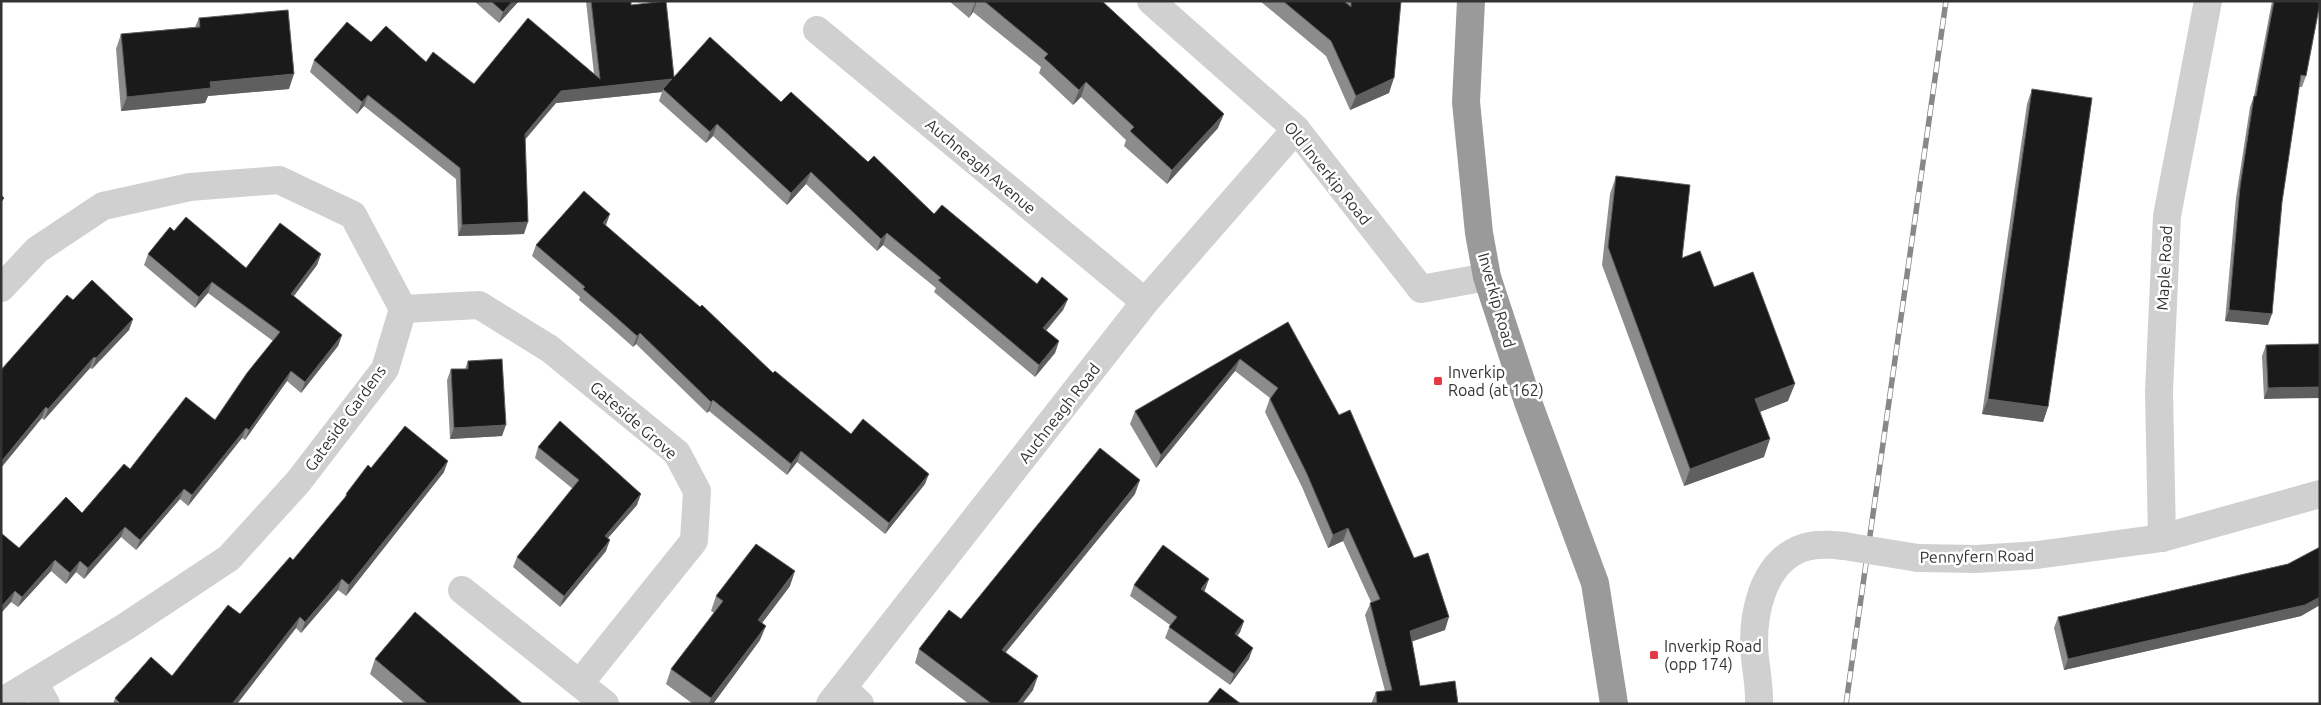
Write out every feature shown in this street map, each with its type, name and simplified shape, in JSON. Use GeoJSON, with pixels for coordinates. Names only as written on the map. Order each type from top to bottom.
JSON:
{"type":"FeatureCollection","features":[{"type":"Feature","properties":{"kind":"highway","name":"Inverkip Road"},"geometry":{"type":"LineString","coordinates":[[1471,1],[1466,102],[1479,233],[1487,277],[1528,402],[1595,583],[1614,704]]}},
{"type":"Feature","properties":{"kind":"street","name":"Old Inverkip Road"},"geometry":{"type":"LineString","coordinates":[[1151,1],[1296,129],[1421,289],[1487,277]]}},
{"type":"Feature","properties":{"kind":"street","name":"Maple Road"},"geometry":{"type":"LineString","coordinates":[[2162,538],[2159,391],[2167,216],[2208,1]]}},
{"type":"Feature","properties":{"kind":"street","name":"Auchneagh Avenue"},"geometry":{"type":"LineString","coordinates":[[817,30],[1145,302]]}},
{"type":"Feature","properties":{"kind":"street","name":"Auchneagh Road"},"geometry":{"type":"LineString","coordinates":[[844,699],[1145,302],[1296,129]]}},
{"type":"Feature","properties":{"kind":"street"},"geometry":{"type":"LineString","coordinates":[[1,288],[37,250],[103,206],[190,187],[279,180],[353,215],[403,309]]}},
{"type":"Feature","properties":{"kind":"street","name":"Gateside Grove"},"geometry":{"type":"LineString","coordinates":[[403,309],[479,305],[542,344],[677,453],[697,491],[694,541],[580,683]]}},
{"type":"Feature","properties":{"kind":"street","name":"Gateside Gardens"},"geometry":{"type":"LineString","coordinates":[[1,702],[40,693],[125,628],[228,558],[298,482],[385,369],[403,309]]}},
{"type":"Feature","properties":{"kind":"street","name":"Pennyfern Road"},"geometry":{"type":"LineString","coordinates":[[1759,704],[1754,642],[1757,611],[1765,586],[1779,565],[1792,553],[1806,547],[1824,544],[1918,558],[1977,559],[2037,555],[2162,538],[2320,494]]}},
{"type":"Feature","properties":{"kind":"street"},"geometry":{"type":"LineString","coordinates":[[462,590],[605,704]]}},
{"type":"Feature","properties":{"kind":"building"},"geometry":{"type":"Polygon","coordinates":[[[491,1],[513,1],[503,12],[491,1]]]}},
{"type":"Feature","properties":{"kind":"building"},"geometry":{"type":"Polygon","coordinates":[[[591,1],[631,1],[631,5],[666,1],[674,77],[710,37],[781,102],[791,92],[868,162],[874,156],[934,214],[942,205],[1037,284],[1042,277],[1068,299],[1043,328],[1059,341],[1039,365],[938,280],[941,278],[887,233],[881,239],[811,172],[791,193],[717,124],[710,132],[663,89],[672,79],[561,91],[525,134],[528,222],[462,225],[460,168],[368,95],[362,102],[314,60],[347,22],[371,42],[386,26],[426,62],[433,52],[474,84],[528,18],[600,79],[591,1]]]}},
{"type":"Feature","properties":{"kind":"building"},"geometry":{"type":"Polygon","coordinates":[[[984,1],[1102,1],[1224,114],[1172,170],[1130,131],[1134,127],[1086,82],[1079,90],[1044,58],[1048,54],[984,1]]]}},
{"type":"Feature","properties":{"kind":"building"},"geometry":{"type":"Polygon","coordinates":[[[1283,1],[1344,1],[1351,7],[1351,1],[1401,1],[1394,78],[1356,96],[1331,41],[1283,1]]]}},
{"type":"Feature","properties":{"kind":"building"},"geometry":{"type":"Polygon","coordinates":[[[2274,1],[2320,1],[2320,3],[2306,76],[2301,75],[2282,202],[2272,314],[2229,310],[2240,187],[2254,96],[2256,96],[2274,1]]]}},
{"type":"Feature","properties":{"kind":"building"},"geometry":{"type":"Polygon","coordinates":[[[288,10],[294,74],[210,82],[211,88],[127,97],[121,34],[200,27],[199,18],[288,10]]]}},
{"type":"Feature","properties":{"kind":"building"},"geometry":{"type":"Polygon","coordinates":[[[2032,89],[2092,98],[2048,407],[1988,399],[2032,89]]]}},
{"type":"Feature","properties":{"kind":"building"},"geometry":{"type":"Polygon","coordinates":[[[1616,176],[1690,185],[1682,258],[1700,251],[1714,287],[1753,272],[1795,384],[1755,399],[1770,439],[1690,469],[1608,247],[1616,176]]]}},
{"type":"Feature","properties":{"kind":"building"},"geometry":{"type":"Polygon","coordinates":[[[584,191],[610,214],[603,223],[700,307],[702,305],[773,373],[775,371],[851,434],[863,419],[929,474],[889,523],[801,451],[791,464],[713,400],[711,402],[640,333],[637,336],[583,289],[585,287],[536,245],[584,191]]]}},
{"type":"Feature","properties":{"kind":"building"},"geometry":{"type":"Polygon","coordinates":[[[186,217],[246,268],[280,223],[321,254],[291,294],[342,335],[305,382],[291,371],[249,430],[246,428],[192,495],[184,489],[140,540],[125,527],[88,568],[80,561],[70,573],[55,560],[22,597],[15,591],[1,607],[1,533],[19,548],[66,497],[82,513],[124,464],[130,469],[186,397],[215,420],[247,373],[280,332],[212,282],[199,297],[148,254],[170,227],[174,231],[186,217]]]}},
{"type":"Feature","properties":{"kind":"building"},"geometry":{"type":"Polygon","coordinates":[[[92,280],[133,319],[96,358],[94,357],[48,409],[46,407],[1,462],[1,370],[67,295],[73,300],[92,280]]]}},
{"type":"Feature","properties":{"kind":"building"},"geometry":{"type":"Polygon","coordinates":[[[1288,322],[1339,415],[1350,410],[1414,558],[1428,553],[1449,617],[1410,631],[1420,686],[1455,681],[1458,704],[1377,704],[1376,692],[1392,690],[1370,603],[1380,599],[1348,528],[1333,535],[1307,474],[1270,399],[1278,388],[1240,359],[1161,455],[1135,411],[1288,322]]]}},
{"type":"Feature","properties":{"kind":"building"},"geometry":{"type":"Polygon","coordinates":[[[2320,344],[2320,387],[2268,388],[2266,345],[2320,344]]]}},
{"type":"Feature","properties":{"kind":"building"},"geometry":{"type":"Polygon","coordinates":[[[502,359],[506,425],[454,428],[451,369],[468,369],[468,361],[502,359]]]}},
{"type":"Feature","properties":{"kind":"building"},"geometry":{"type":"Polygon","coordinates":[[[560,421],[641,494],[605,536],[610,540],[564,596],[517,557],[579,480],[538,447],[560,421]]]}},
{"type":"Feature","properties":{"kind":"building"},"geometry":{"type":"Polygon","coordinates":[[[405,426],[448,461],[349,585],[342,579],[305,622],[300,617],[232,704],[121,704],[115,698],[151,657],[172,676],[228,605],[240,614],[290,557],[293,560],[347,495],[368,465],[371,468],[405,426]]]}},
{"type":"Feature","properties":{"kind":"building"},"geometry":{"type":"Polygon","coordinates":[[[1100,448],[1140,480],[1002,650],[1038,676],[1017,704],[992,704],[919,649],[949,610],[961,619],[1100,448]]]}},
{"type":"Feature","properties":{"kind":"building"},"geometry":{"type":"Polygon","coordinates":[[[756,544],[795,571],[758,620],[766,626],[711,698],[671,669],[723,601],[716,596],[756,544]]]}},
{"type":"Feature","properties":{"kind":"building"},"geometry":{"type":"Polygon","coordinates":[[[1163,545],[1209,579],[1201,589],[1244,621],[1235,634],[1253,648],[1234,674],[1169,627],[1177,617],[1134,585],[1163,545]]]}},
{"type":"Feature","properties":{"kind":"building"},"geometry":{"type":"Polygon","coordinates":[[[2320,547],[2320,597],[2305,605],[2068,659],[2058,617],[2288,564],[2320,547]]]}},
{"type":"Feature","properties":{"kind":"building"},"geometry":{"type":"Polygon","coordinates":[[[415,612],[523,704],[428,704],[375,659],[415,612]]]}},
{"type":"Feature","properties":{"kind":"building"},"geometry":{"type":"Polygon","coordinates":[[[1220,688],[1241,704],[1207,704],[1220,688]]]}},
{"type":"Feature","properties":{"kind":"railway"},"geometry":{"type":"LineString","coordinates":[[1846,704],[1946,1]]}},
{"type":"Feature","properties":{"kind":"place","name":"Inverkip Road (at 162)"},"geometry":{"type":"Point","coordinates":[1438,381]}},
{"type":"Feature","properties":{"kind":"place","name":"Inverkip Road (opp 174)"},"geometry":{"type":"Point","coordinates":[1654,655]}}]}
